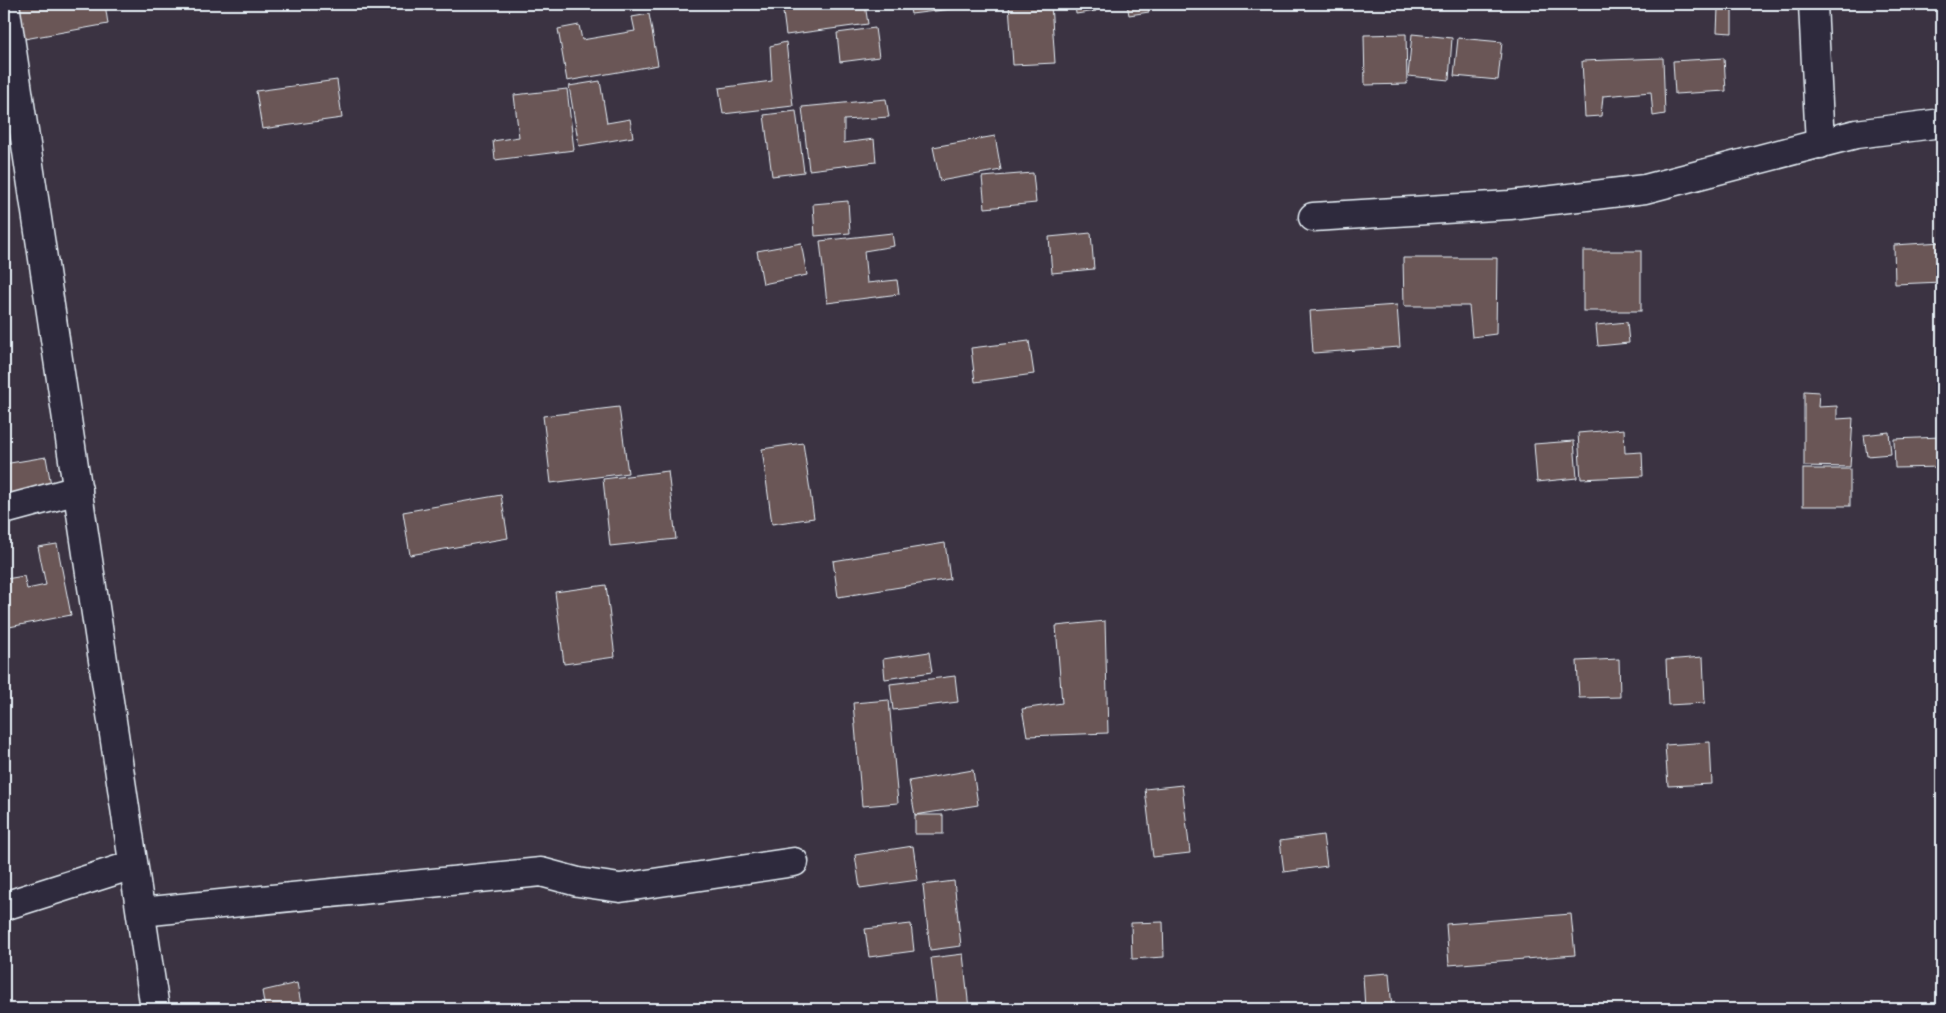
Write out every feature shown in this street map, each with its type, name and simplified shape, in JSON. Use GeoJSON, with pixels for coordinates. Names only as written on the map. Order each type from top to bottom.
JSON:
{"type":"FeatureCollection","features":[{"type":"Feature","properties":{"kind":"street"},"geometry":{"type":"LineString","coordinates":[[6,4],[155,1009]]}},
{"type":"Feature","properties":{"kind":"street"},"geometry":{"type":"LineString","coordinates":[[1813,4],[1820,144]]}},
{"type":"Feature","properties":{"kind":"street"},"geometry":{"type":"LineString","coordinates":[[1313,217],[1510,205],[1645,189],[1856,134],[1942,123]]}},
{"type":"Feature","properties":{"kind":"street"},"geometry":{"type":"LineString","coordinates":[[4,510],[78,490]]}},
{"type":"Feature","properties":{"kind":"street"},"geometry":{"type":"LineString","coordinates":[[140,912],[541,872],[578,882],[620,888],[794,862]]}},
{"type":"Feature","properties":{"kind":"street"},"geometry":{"type":"LineString","coordinates":[[4,906],[133,865]]}},
{"type":"Feature","properties":{"kind":"building"},"geometry":{"type":"Polygon","coordinates":[[[13,4],[105,4],[108,24],[19,40],[13,4]]]}},
{"type":"Feature","properties":{"kind":"building"},"geometry":{"type":"Polygon","coordinates":[[[782,4],[865,4],[868,24],[786,35],[782,4]]]}},
{"type":"Feature","properties":{"kind":"building"},"geometry":{"type":"Polygon","coordinates":[[[909,4],[984,4],[984,5],[911,14],[909,4]]]}},
{"type":"Feature","properties":{"kind":"building"},"geometry":{"type":"Polygon","coordinates":[[[1009,4],[1051,4],[1055,63],[1013,65],[1009,4]]]}},
{"type":"Feature","properties":{"kind":"building"},"geometry":{"type":"Polygon","coordinates":[[[1075,4],[1095,4],[1096,11],[1076,14],[1075,4]]]}},
{"type":"Feature","properties":{"kind":"building"},"geometry":{"type":"Polygon","coordinates":[[[1127,4],[1148,4],[1149,12],[1129,15],[1127,4]]]}},
{"type":"Feature","properties":{"kind":"building"},"geometry":{"type":"Polygon","coordinates":[[[1718,8],[1732,8],[1732,33],[1717,32],[1718,8]]]}},
{"type":"Feature","properties":{"kind":"building"},"geometry":{"type":"Polygon","coordinates":[[[649,14],[658,65],[567,81],[558,29],[579,25],[582,40],[635,31],[632,17],[649,14]]]}},
{"type":"Feature","properties":{"kind":"building"},"geometry":{"type":"Polygon","coordinates":[[[875,28],[879,57],[840,62],[837,33],[875,28]]]}},
{"type":"Feature","properties":{"kind":"building"},"geometry":{"type":"Polygon","coordinates":[[[1406,34],[1407,84],[1365,85],[1364,35],[1406,34]]]}},
{"type":"Feature","properties":{"kind":"building"},"geometry":{"type":"Polygon","coordinates":[[[1412,34],[1452,38],[1449,80],[1408,76],[1412,34]]]}},
{"type":"Feature","properties":{"kind":"building"},"geometry":{"type":"Polygon","coordinates":[[[1458,38],[1502,42],[1498,80],[1454,76],[1458,38]]]}},
{"type":"Feature","properties":{"kind":"building"},"geometry":{"type":"Polygon","coordinates":[[[786,42],[793,106],[723,114],[719,88],[772,81],[770,46],[786,42]]]}},
{"type":"Feature","properties":{"kind":"building"},"geometry":{"type":"Polygon","coordinates":[[[1663,58],[1665,114],[1653,116],[1651,92],[1603,96],[1601,116],[1585,117],[1582,61],[1663,58]]]}},
{"type":"Feature","properties":{"kind":"building"},"geometry":{"type":"Polygon","coordinates":[[[1724,58],[1726,91],[1675,94],[1673,61],[1724,58]]]}},
{"type":"Feature","properties":{"kind":"building"},"geometry":{"type":"Polygon","coordinates":[[[337,80],[342,118],[262,129],[256,91],[337,80]]]}},
{"type":"Feature","properties":{"kind":"building"},"geometry":{"type":"Polygon","coordinates":[[[600,81],[607,123],[630,119],[633,137],[579,146],[569,86],[600,81]]]}},
{"type":"Feature","properties":{"kind":"building"},"geometry":{"type":"Polygon","coordinates":[[[567,89],[574,150],[495,160],[493,141],[519,137],[514,95],[567,89]]]}},
{"type":"Feature","properties":{"kind":"building"},"geometry":{"type":"Polygon","coordinates":[[[886,99],[889,117],[844,120],[844,143],[874,139],[876,162],[809,170],[802,107],[886,99]]]}},
{"type":"Feature","properties":{"kind":"building"},"geometry":{"type":"Polygon","coordinates":[[[796,111],[804,172],[772,176],[764,115],[796,111]]]}},
{"type":"Feature","properties":{"kind":"building"},"geometry":{"type":"Polygon","coordinates":[[[995,136],[1001,170],[940,181],[933,147],[995,136]]]}},
{"type":"Feature","properties":{"kind":"building"},"geometry":{"type":"Polygon","coordinates":[[[1033,173],[1036,203],[985,208],[982,177],[1033,173]]]}},
{"type":"Feature","properties":{"kind":"building"},"geometry":{"type":"Polygon","coordinates":[[[848,201],[850,233],[815,236],[813,204],[848,201]]]}},
{"type":"Feature","properties":{"kind":"building"},"geometry":{"type":"Polygon","coordinates":[[[892,233],[894,246],[864,251],[867,283],[897,280],[899,294],[827,303],[820,241],[892,233]]]}},
{"type":"Feature","properties":{"kind":"building"},"geometry":{"type":"Polygon","coordinates":[[[1091,233],[1094,269],[1052,273],[1049,237],[1091,233]]]}},
{"type":"Feature","properties":{"kind":"building"},"geometry":{"type":"Polygon","coordinates":[[[1942,242],[1942,282],[1895,284],[1894,245],[1942,242]]]}},
{"type":"Feature","properties":{"kind":"building"},"geometry":{"type":"Polygon","coordinates":[[[801,243],[807,275],[763,284],[757,251],[801,243]]]}},
{"type":"Feature","properties":{"kind":"building"},"geometry":{"type":"Polygon","coordinates":[[[1583,251],[1641,251],[1641,311],[1583,311],[1583,251]]]}},
{"type":"Feature","properties":{"kind":"building"},"geometry":{"type":"Polygon","coordinates":[[[1403,258],[1497,258],[1496,334],[1472,337],[1469,306],[1404,306],[1403,258]]]}},
{"type":"Feature","properties":{"kind":"building"},"geometry":{"type":"Polygon","coordinates":[[[1397,305],[1400,347],[1313,353],[1310,311],[1397,305]]]}},
{"type":"Feature","properties":{"kind":"building"},"geometry":{"type":"Polygon","coordinates":[[[1627,322],[1629,343],[1598,346],[1596,325],[1627,322]]]}},
{"type":"Feature","properties":{"kind":"building"},"geometry":{"type":"Polygon","coordinates":[[[1029,341],[1034,374],[975,382],[971,348],[1029,341]]]}},
{"type":"Feature","properties":{"kind":"building"},"geometry":{"type":"Polygon","coordinates":[[[1804,391],[1819,392],[1818,407],[1837,406],[1837,419],[1853,418],[1850,467],[1804,466],[1804,391]]]}},
{"type":"Feature","properties":{"kind":"building"},"geometry":{"type":"Polygon","coordinates":[[[619,407],[628,473],[551,483],[543,416],[619,407]]]}},
{"type":"Feature","properties":{"kind":"building"},"geometry":{"type":"Polygon","coordinates":[[[1624,429],[1625,453],[1642,452],[1643,476],[1581,479],[1578,433],[1624,429]]]}},
{"type":"Feature","properties":{"kind":"building"},"geometry":{"type":"Polygon","coordinates":[[[1889,432],[1891,454],[1867,456],[1864,435],[1889,432]]]}},
{"type":"Feature","properties":{"kind":"building"},"geometry":{"type":"Polygon","coordinates":[[[1941,437],[1942,467],[1895,468],[1894,439],[1941,437]]]}},
{"type":"Feature","properties":{"kind":"building"},"geometry":{"type":"Polygon","coordinates":[[[1574,441],[1577,478],[1537,482],[1534,444],[1574,441]]]}},
{"type":"Feature","properties":{"kind":"building"},"geometry":{"type":"Polygon","coordinates":[[[803,443],[814,518],[772,524],[762,449],[803,443]]]}},
{"type":"Feature","properties":{"kind":"building"},"geometry":{"type":"Polygon","coordinates":[[[46,457],[53,496],[4,498],[4,464],[46,457]]]}},
{"type":"Feature","properties":{"kind":"building"},"geometry":{"type":"Polygon","coordinates":[[[1803,469],[1850,469],[1850,506],[1803,506],[1803,469]]]}},
{"type":"Feature","properties":{"kind":"building"},"geometry":{"type":"Polygon","coordinates":[[[668,471],[676,539],[610,546],[603,479],[668,471]]]}},
{"type":"Feature","properties":{"kind":"building"},"geometry":{"type":"Polygon","coordinates":[[[501,495],[508,538],[410,555],[403,512],[501,495]]]}},
{"type":"Feature","properties":{"kind":"building"},"geometry":{"type":"Polygon","coordinates":[[[945,543],[950,579],[838,597],[833,561],[945,543]]]}},
{"type":"Feature","properties":{"kind":"building"},"geometry":{"type":"Polygon","coordinates":[[[57,544],[71,615],[4,628],[4,570],[6,579],[24,576],[27,589],[46,585],[38,547],[57,544]]]}},
{"type":"Feature","properties":{"kind":"building"},"geometry":{"type":"Polygon","coordinates":[[[606,585],[615,657],[564,664],[555,592],[606,585]]]}},
{"type":"Feature","properties":{"kind":"building"},"geometry":{"type":"Polygon","coordinates":[[[1105,621],[1108,733],[1027,736],[1022,709],[1062,703],[1056,626],[1105,621]]]}},
{"type":"Feature","properties":{"kind":"building"},"geometry":{"type":"Polygon","coordinates":[[[929,652],[932,672],[885,679],[883,659],[929,652]]]}},
{"type":"Feature","properties":{"kind":"building"},"geometry":{"type":"Polygon","coordinates":[[[1703,657],[1705,703],[1668,705],[1666,660],[1703,657]]]}},
{"type":"Feature","properties":{"kind":"building"},"geometry":{"type":"Polygon","coordinates":[[[1619,659],[1620,697],[1579,698],[1577,661],[1619,659]]]}},
{"type":"Feature","properties":{"kind":"building"},"geometry":{"type":"Polygon","coordinates":[[[955,676],[958,702],[893,710],[890,684],[955,676]]]}},
{"type":"Feature","properties":{"kind":"building"},"geometry":{"type":"Polygon","coordinates":[[[889,700],[898,803],[862,806],[853,703],[889,700]]]}},
{"type":"Feature","properties":{"kind":"building"},"geometry":{"type":"Polygon","coordinates":[[[1710,742],[1712,784],[1668,786],[1665,745],[1710,742]]]}},
{"type":"Feature","properties":{"kind":"building"},"geometry":{"type":"Polygon","coordinates":[[[973,770],[978,805],[915,815],[909,781],[973,770]]]}},
{"type":"Feature","properties":{"kind":"building"},"geometry":{"type":"Polygon","coordinates":[[[1182,785],[1190,853],[1153,857],[1145,789],[1182,785]]]}},
{"type":"Feature","properties":{"kind":"building"},"geometry":{"type":"Polygon","coordinates":[[[915,815],[943,815],[943,834],[915,834],[915,815]]]}},
{"type":"Feature","properties":{"kind":"building"},"geometry":{"type":"Polygon","coordinates":[[[1323,835],[1327,866],[1284,872],[1280,841],[1323,835]]]}},
{"type":"Feature","properties":{"kind":"building"},"geometry":{"type":"Polygon","coordinates":[[[913,846],[918,880],[860,888],[855,855],[913,846]]]}},
{"type":"Feature","properties":{"kind":"building"},"geometry":{"type":"Polygon","coordinates":[[[954,881],[961,946],[930,950],[923,885],[954,881]]]}},
{"type":"Feature","properties":{"kind":"building"},"geometry":{"type":"Polygon","coordinates":[[[1571,914],[1575,955],[1449,965],[1446,924],[1571,914]]]}},
{"type":"Feature","properties":{"kind":"building"},"geometry":{"type":"Polygon","coordinates":[[[1163,922],[1164,957],[1132,959],[1131,923],[1163,922]]]}},
{"type":"Feature","properties":{"kind":"building"},"geometry":{"type":"Polygon","coordinates":[[[911,924],[914,951],[869,957],[865,929],[911,924]]]}},
{"type":"Feature","properties":{"kind":"building"},"geometry":{"type":"Polygon","coordinates":[[[963,954],[969,1009],[937,1009],[931,958],[963,954]]]}},
{"type":"Feature","properties":{"kind":"building"},"geometry":{"type":"Polygon","coordinates":[[[1389,973],[1392,1009],[1365,1009],[1363,975],[1389,973]]]}},
{"type":"Feature","properties":{"kind":"building"},"geometry":{"type":"Polygon","coordinates":[[[297,983],[302,1009],[265,1009],[262,991],[297,983]]]}}]}
